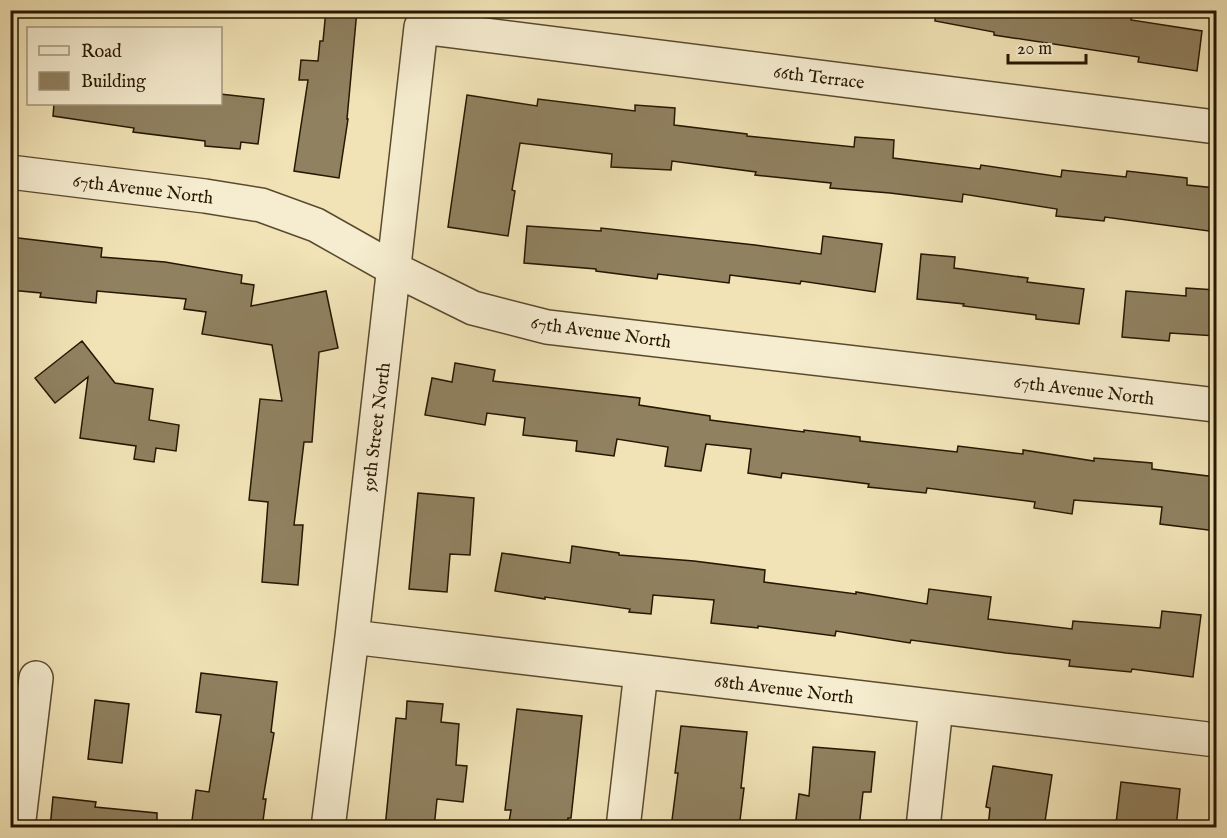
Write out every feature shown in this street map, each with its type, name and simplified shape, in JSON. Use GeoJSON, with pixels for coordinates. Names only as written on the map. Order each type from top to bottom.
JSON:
{"type":"FeatureCollection","features":[{"type":"Feature","properties":{"kind":"street","name":"66th Terrace"},"geometry":{"type":"LineString","coordinates":[[421,27],[1216,127]]}},
{"type":"Feature","properties":{"kind":"street","name":"59th Street North"},"geometry":{"type":"LineString","coordinates":[[328,828],[352,637],[421,27]]}},
{"type":"Feature","properties":{"kind":"street","name":"67th Avenue North"},"geometry":{"type":"LineString","coordinates":[[10,172],[261,205],[316,225],[394,269],[473,308],[548,327],[1216,405]]}},
{"type":"Feature","properties":{"kind":"street","name":"68th Avenue North"},"geometry":{"type":"LineString","coordinates":[[352,637],[1216,740]]}},
{"type":"Feature","properties":{"kind":"street"},"geometry":{"type":"LineString","coordinates":[[623,828],[641,672]]}},
{"type":"Feature","properties":{"kind":"street"},"geometry":{"type":"LineString","coordinates":[[18,828],[36,678]]}},
{"type":"Feature","properties":{"kind":"street"},"geometry":{"type":"LineString","coordinates":[[923,828],[936,707]]}},
{"type":"Feature","properties":{"kind":"building"},"geometry":{"type":"Polygon","coordinates":[[[326,10],[357,10],[348,119],[339,178],[294,171],[308,80],[299,80],[301,60],[318,61],[320,41],[323,41],[326,10]]]}},
{"type":"Feature","properties":{"kind":"building"},"geometry":{"type":"Polygon","coordinates":[[[936,10],[1095,10],[1132,16],[1131,20],[1202,31],[1197,71],[1138,62],[1139,57],[994,35],[994,32],[935,21],[936,10]]]}},
{"type":"Feature","properties":{"kind":"building"},"geometry":{"type":"Polygon","coordinates":[[[222,94],[264,99],[258,144],[241,142],[240,149],[205,146],[205,141],[133,132],[134,128],[53,116],[54,105],[222,105],[222,94]]]}},
{"type":"Feature","properties":{"kind":"building"},"geometry":{"type":"Polygon","coordinates":[[[467,95],[537,106],[538,99],[635,111],[635,105],[675,108],[674,125],[747,134],[747,136],[854,147],[855,137],[894,140],[893,158],[980,169],[981,165],[1061,177],[1062,170],[1126,177],[1127,171],[1187,178],[1187,185],[1216,188],[1216,232],[1105,217],[1104,221],[1056,216],[1057,209],[963,194],[962,202],[830,188],[831,183],[755,175],[756,172],[672,161],[671,170],[611,167],[612,154],[520,143],[512,190],[515,191],[508,236],[448,227],[467,95]]]}},
{"type":"Feature","properties":{"kind":"building"},"geometry":{"type":"Polygon","coordinates":[[[527,226],[601,231],[601,228],[821,254],[823,236],[882,244],[875,292],[801,281],[800,284],[730,275],[729,283],[658,274],[657,279],[596,271],[596,269],[524,263],[527,226]]]}},
{"type":"Feature","properties":{"kind":"building"},"geometry":{"type":"Polygon","coordinates":[[[10,237],[102,248],[101,257],[165,262],[242,275],[241,283],[254,285],[251,306],[326,291],[338,348],[319,352],[312,442],[304,442],[294,525],[303,525],[298,585],[262,582],[268,502],[249,500],[260,399],[282,401],[272,345],[202,334],[206,312],[184,309],[186,299],[97,291],[96,303],[40,297],[41,293],[10,290],[10,237]]]}},
{"type":"Feature","properties":{"kind":"building"},"geometry":{"type":"Polygon","coordinates":[[[921,254],[955,257],[954,268],[1028,278],[1027,282],[1084,289],[1079,324],[1036,319],[1036,315],[917,299],[921,254]]]}},
{"type":"Feature","properties":{"kind":"building"},"geometry":{"type":"Polygon","coordinates":[[[1186,288],[1216,290],[1216,336],[1170,333],[1169,341],[1122,337],[1126,291],[1186,296],[1186,288]]]}},
{"type":"Feature","properties":{"kind":"building"},"geometry":{"type":"Polygon","coordinates":[[[82,341],[115,383],[153,389],[149,420],[179,425],[176,451],[156,448],[154,462],[134,459],[136,446],[80,438],[88,377],[55,403],[35,378],[82,341]]]}},
{"type":"Feature","properties":{"kind":"building"},"geometry":{"type":"Polygon","coordinates":[[[455,363],[495,370],[493,381],[640,398],[639,405],[710,416],[710,420],[860,437],[860,441],[957,452],[958,446],[1023,454],[1023,450],[1094,461],[1094,458],[1152,463],[1152,469],[1216,477],[1216,531],[1160,524],[1162,507],[1074,500],[1072,514],[1034,508],[1035,502],[927,488],[926,493],[868,487],[869,484],[782,473],[781,478],[748,473],[751,449],[706,444],[701,471],[665,466],[668,447],[617,439],[614,456],[576,451],[577,441],[523,435],[525,418],[487,413],[485,425],[425,415],[432,378],[452,382],[455,363]]]}},
{"type":"Feature","properties":{"kind":"building"},"geometry":{"type":"Polygon","coordinates":[[[418,493],[474,498],[470,555],[450,554],[447,592],[409,589],[418,493]]]}},
{"type":"Feature","properties":{"kind":"building"},"geometry":{"type":"Polygon","coordinates":[[[572,546],[619,553],[619,555],[765,570],[764,582],[856,594],[856,592],[927,604],[929,589],[991,597],[988,619],[1072,629],[1073,621],[1160,628],[1162,611],[1201,615],[1193,677],[1132,669],[1131,672],[1069,666],[1070,660],[911,640],[910,643],[836,631],[835,636],[758,626],[758,628],[711,623],[714,600],[653,595],[651,614],[629,612],[630,609],[495,591],[502,553],[570,563],[572,546]]]}},
{"type":"Feature","properties":{"kind":"building"},"geometry":{"type":"Polygon","coordinates":[[[201,673],[277,682],[271,732],[274,733],[263,799],[266,799],[262,828],[191,828],[196,790],[209,792],[221,715],[196,712],[201,673]]]}},
{"type":"Feature","properties":{"kind":"building"},"geometry":{"type":"Polygon","coordinates":[[[95,700],[129,704],[122,763],[88,759],[95,700]]]}},
{"type":"Feature","properties":{"kind":"building"},"geometry":{"type":"Polygon","coordinates":[[[407,701],[443,704],[441,722],[459,724],[456,765],[467,766],[463,802],[437,799],[434,828],[385,828],[396,718],[406,719],[407,701]]]}},
{"type":"Feature","properties":{"kind":"building"},"geometry":{"type":"Polygon","coordinates":[[[517,709],[582,716],[571,818],[568,818],[567,828],[508,828],[511,810],[505,810],[517,709]]]}},
{"type":"Feature","properties":{"kind":"building"},"geometry":{"type":"Polygon","coordinates":[[[681,726],[747,732],[739,828],[671,828],[681,726]]]}},
{"type":"Feature","properties":{"kind":"building"},"geometry":{"type":"Polygon","coordinates":[[[813,747],[875,752],[871,792],[863,792],[859,828],[795,828],[799,794],[809,796],[813,747]]]}},
{"type":"Feature","properties":{"kind":"building"},"geometry":{"type":"Polygon","coordinates":[[[993,766],[1052,775],[1044,828],[988,828],[990,808],[986,807],[993,766]]]}},
{"type":"Feature","properties":{"kind":"building"},"geometry":{"type":"Polygon","coordinates":[[[1121,782],[1180,789],[1176,828],[1152,828],[1116,823],[1121,782]]]}},
{"type":"Feature","properties":{"kind":"building"},"geometry":{"type":"Polygon","coordinates":[[[53,797],[96,802],[95,807],[157,813],[157,828],[50,828],[53,797]]]}}]}
